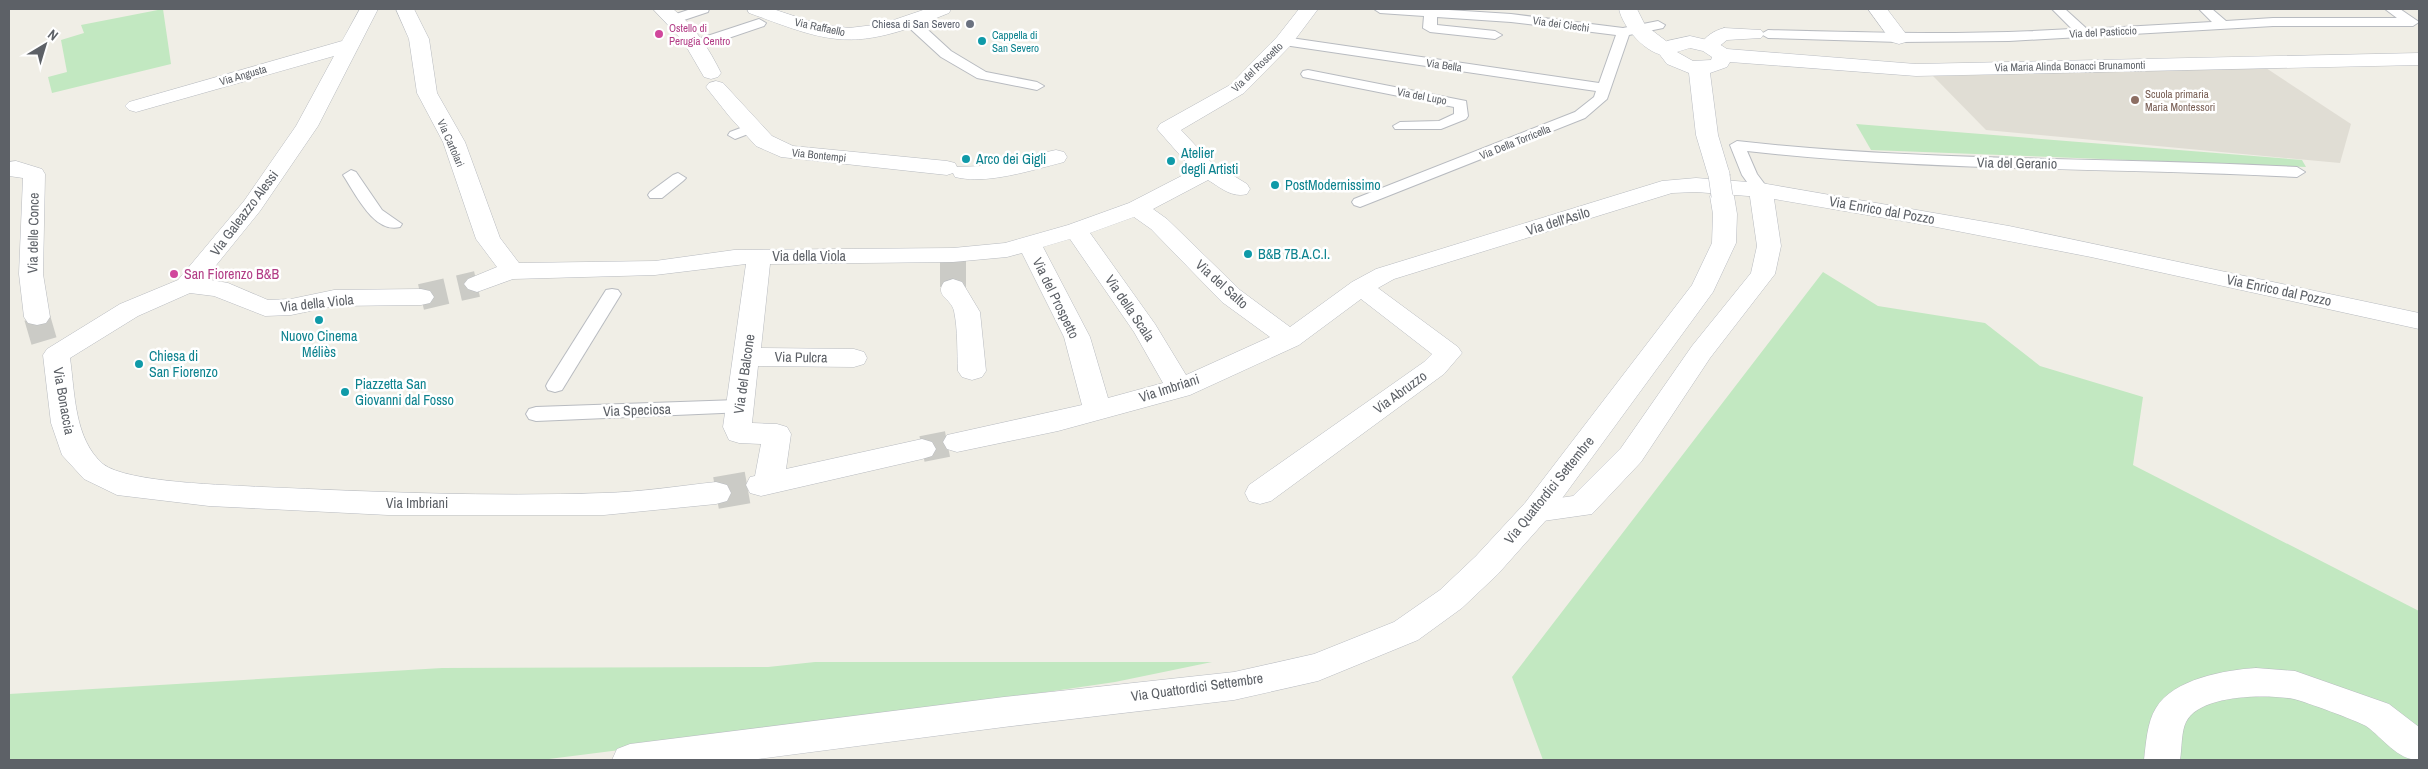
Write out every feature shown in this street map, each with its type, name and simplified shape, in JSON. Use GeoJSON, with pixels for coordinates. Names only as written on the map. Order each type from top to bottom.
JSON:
{"type":"FeatureCollection","features":[{"type":"Feature","properties":{"kind":"street","name":"Via Galeazzo Alessi"},"geometry":{"type":"LineString","coordinates":[[46,338],[129,310],[187,286],[252,206],[307,126],[369,9]]}},
{"type":"Feature","properties":{"kind":"street","name":"Via Cartolari"},"geometry":{"type":"LineString","coordinates":[[406,9],[419,38],[427,93],[454,142],[488,239],[512,272]]}},
{"type":"Feature","properties":{"kind":"street","name":"Via Raffaello"},"geometry":{"type":"LineString","coordinates":[[758,16],[848,34],[868,32],[910,21],[942,9]]}},
{"type":"Feature","properties":{"kind":"street","name":"Via del Roscetto"},"geometry":{"type":"LineString","coordinates":[[1208,171],[1168,129],[1237,89],[1268,66],[1284,41],[1309,9]]}},
{"type":"Feature","properties":{"kind":"street"},"geometry":{"type":"LineString","coordinates":[[1628,9],[1632,24],[1630,31],[1674,47]]}},
{"type":"Feature","properties":{"kind":"street"},"geometry":{"type":"LineString","coordinates":[[1636,9],[1658,25],[1674,47]]}},
{"type":"Feature","properties":{"kind":"street"},"geometry":{"type":"LineString","coordinates":[[1877,9],[1899,38]]}},
{"type":"Feature","properties":{"kind":"street","name":"Via Bontempi"},"geometry":{"type":"LineString","coordinates":[[668,14],[697,44],[713,80],[743,131],[789,152],[982,173],[1056,157]]}},
{"type":"Feature","properties":{"kind":"street","name":"Via del Pasticcio"},"geometry":{"type":"LineString","coordinates":[[1699,68],[1715,66],[1720,63],[1716,51],[1719,36],[1724,34],[1761,34]]}},
{"type":"Feature","properties":{"kind":"street","name":"Via Angusta"},"geometry":{"type":"LineString","coordinates":[[136,106],[350,45]]}},
{"type":"Feature","properties":{"kind":"street"},"geometry":{"type":"LineString","coordinates":[[1674,47],[1669,56],[1680,64],[1699,68]]}},
{"type":"Feature","properties":{"kind":"street","name":"Via Maria Alinda Bonacci Brunamonti"},"geometry":{"type":"LineString","coordinates":[[1674,47],[1916,70],[2419,59]]}},
{"type":"Feature","properties":{"kind":"street","name":"Via Quattordici Settembre"},"geometry":{"type":"LineString","coordinates":[[630,760],[1014,710],[1234,686],[1318,667],[1406,631],[1451,599],[1487,565],[1536,511],[1704,287],[1724,243],[1725,214],[1721,186],[1706,135],[1699,68]]}},
{"type":"Feature","properties":{"kind":"street","name":"Via delle Conce"},"geometry":{"type":"LineString","coordinates":[[9,168],[16,168],[34,174],[31,274],[46,338]]}},
{"type":"Feature","properties":{"kind":"street","name":"Via della Viola"},"geometry":{"type":"LineString","coordinates":[[477,284],[497,275],[512,272],[621,279],[655,268],[734,257],[953,258],[1006,250],[1076,230],[1137,208],[1208,171]]}},
{"type":"Feature","properties":{"kind":"street"},"geometry":{"type":"LineString","coordinates":[[1208,171],[1238,190]]}},
{"type":"Feature","properties":{"kind":"street","name":"Via dell'Asilo"},"geometry":{"type":"LineString","coordinates":[[1361,287],[1385,274],[1670,186],[1696,185],[1761,190]]}},
{"type":"Feature","properties":{"kind":"street"},"geometry":{"type":"LineString","coordinates":[[1536,511],[1581,506],[1631,455],[1701,352],[1763,274],[1769,246],[1761,190]]}},
{"type":"Feature","properties":{"kind":"street","name":"Via Enrico dal Pozzo"},"geometry":{"type":"LineString","coordinates":[[1761,190],[1868,206],[2072,245],[2419,321]]}},
{"type":"Feature","properties":{"kind":"street","name":"Via del Salto"},"geometry":{"type":"LineString","coordinates":[[1137,208],[1159,224],[1231,296],[1290,339]]}},
{"type":"Feature","properties":{"kind":"street","name":"Via della Scala"},"geometry":{"type":"LineString","coordinates":[[1076,230],[1146,330],[1180,388]]}},
{"type":"Feature","properties":{"kind":"street","name":"Via del Prospetto"},"geometry":{"type":"LineString","coordinates":[[1029,244],[1077,337],[1098,410]]}},
{"type":"Feature","properties":{"kind":"street","name":"Via del Balcone"},"geometry":{"type":"LineString","coordinates":[[759,257],[747,357],[736,427],[739,433],[777,434],[765,484],[922,449]]}},
{"type":"Feature","properties":{"kind":"street","name":"Via della Viola"},"geometry":{"type":"LineString","coordinates":[[187,286],[219,289],[265,308],[291,307],[334,298],[421,298]]}},
{"type":"Feature","properties":{"kind":"street"},"geometry":{"type":"LineString","coordinates":[[953,287],[953,293],[964,304],[968,312],[972,371]]}},
{"type":"Feature","properties":{"kind":"street","name":"Via Imbriani"},"geometry":{"type":"LineString","coordinates":[[957,442],[1058,421],[1180,388],[1290,339],[1327,314],[1361,287]]}},
{"type":"Feature","properties":{"kind":"street","name":"Via Abruzzo"},"geometry":{"type":"LineString","coordinates":[[1264,498],[1434,368],[1449,353],[1361,287]]}},
{"type":"Feature","properties":{"kind":"street","name":"Via Bonaccia"},"geometry":{"type":"LineString","coordinates":[[46,338],[65,423],[77,455],[94,472],[117,484]]}},
{"type":"Feature","properties":{"kind":"street","name":"Via Pulcra"},"geometry":{"type":"LineString","coordinates":[[747,357],[854,358]]}},
{"type":"Feature","properties":{"kind":"street","name":"Via Imbriani"},"geometry":{"type":"LineString","coordinates":[[117,484],[209,495],[394,504],[604,504],[716,494]]}},
{"type":"Feature","properties":{"kind":"street"},"geometry":{"type":"LineString","coordinates":[[2162,760],[2169,717],[2185,700],[2231,684],[2256,682],[2295,685],[2377,715],[2419,748]]}},
{"type":"Feature","properties":{"kind":"lane"},"geometry":{"type":"LineString","coordinates":[[668,14],[703,9]]}},
{"type":"Feature","properties":{"kind":"lane","name":"Via dei Ciechi"},"geometry":{"type":"LineString","coordinates":[[1380,9],[1537,21],[1630,31]]}},
{"type":"Feature","properties":{"kind":"lane"},"geometry":{"type":"LineString","coordinates":[[2058,9],[2084,33]]}},
{"type":"Feature","properties":{"kind":"lane"},"geometry":{"type":"LineString","coordinates":[[2205,9],[2222,24]]}},
{"type":"Feature","properties":{"kind":"lane","name":"Via del Pasticcio"},"geometry":{"type":"LineString","coordinates":[[1761,34],[1899,38],[2009,37],[2273,22],[2413,22],[2391,9]]}},
{"type":"Feature","properties":{"kind":"lane"},"geometry":{"type":"LineString","coordinates":[[1431,12],[1430,28],[1495,35]]}},
{"type":"Feature","properties":{"kind":"lane"},"geometry":{"type":"LineString","coordinates":[[697,44],[758,16]]}},
{"type":"Feature","properties":{"kind":"lane"},"geometry":{"type":"LineString","coordinates":[[910,21],[946,54],[982,75],[1037,86]]}},
{"type":"Feature","properties":{"kind":"lane"},"geometry":{"type":"LineString","coordinates":[[1630,31],[1658,25]]}},
{"type":"Feature","properties":{"kind":"lane","name":"Via Della Torricella"},"geometry":{"type":"LineString","coordinates":[[1360,202],[1580,116],[1600,99],[1616,58],[1630,31]]}},
{"type":"Feature","properties":{"kind":"lane","name":"Via Bella"},"geometry":{"type":"LineString","coordinates":[[1284,41],[1604,88]]}},
{"type":"Feature","properties":{"kind":"lane","name":"Via del Lupo"},"geometry":{"type":"LineString","coordinates":[[1308,74],[1462,104],[1462,116],[1441,125],[1400,126]]}},
{"type":"Feature","properties":{"kind":"lane","name":"Via del Geranio"},"geometry":{"type":"LineString","coordinates":[[1761,190],[1750,175],[1737,145],[1847,158],[1912,161],[2220,166],[2297,172]]}},
{"type":"Feature","properties":{"kind":"lane"},"geometry":{"type":"LineString","coordinates":[[351,174],[376,213],[394,224]]}},
{"type":"Feature","properties":{"kind":"lane"},"geometry":{"type":"LineString","coordinates":[[656,195],[678,178]]}},
{"type":"Feature","properties":{"kind":"lane"},"geometry":{"type":"LineString","coordinates":[[555,386],[621,279]]}},
{"type":"Feature","properties":{"kind":"lane","name":"Via Speciosa"},"geometry":{"type":"LineString","coordinates":[[539,410],[738,407]]}},
{"type":"Feature","properties":{"kind":"shaded area","name":"Scuola primaria Maria Montessori"},"geometry":{"type":"Polygon","coordinates":[[[2266,68],[2351,124],[2340,163],[1986,130],[1933,76],[2266,68]]]}},
{"type":"Feature","properties":{"kind":"green space"},"geometry":{"type":"Polygon","coordinates":[[[163,9],[171,64],[52,93],[48,77],[67,72],[61,40],[84,33],[81,25],[163,9]]]}},
{"type":"Feature","properties":{"kind":"green space"},"geometry":{"type":"Polygon","coordinates":[[[1856,124],[2302,160],[2306,167],[1871,150],[1856,124]]]}},
{"type":"Feature","properties":{"kind":"green space"},"geometry":{"type":"Polygon","coordinates":[[[1823,272],[1878,306],[1985,323],[2040,366],[2143,397],[2133,465],[2419,611],[2419,760],[1543,760],[1512,677],[1823,272]]]}},
{"type":"Feature","properties":{"kind":"green space"},"geometry":{"type":"Polygon","coordinates":[[[815,662],[1212,662],[1115,682],[864,719],[541,760],[9,760],[9,694],[442,668],[768,667],[815,662]]]}},
{"type":"Feature","properties":{"kind":"tunnel"},"geometry":{"type":"LineString","coordinates":[[953,261],[953,287]]}},
{"type":"Feature","properties":{"kind":"tunnel"},"geometry":{"type":"LineString","coordinates":[[421,297],[477,284]]}},
{"type":"Feature","properties":{"kind":"tunnel"},"geometry":{"type":"LineString","coordinates":[[37,317],[44,341]]}},
{"type":"Feature","properties":{"kind":"tunnel"},"geometry":{"type":"LineString","coordinates":[[922,449],[957,442]]}},
{"type":"Feature","properties":{"kind":"tunnel"},"geometry":{"type":"LineString","coordinates":[[716,493],[761,485]]}},
{"type":"Feature","properties":{"kind":"place","name":"Chiesa di San Severo"},"geometry":{"type":"Point","coordinates":[970,24]}},
{"type":"Feature","properties":{"kind":"place","name":"Ostello di Perugia Centro"},"geometry":{"type":"Point","coordinates":[659,34]}},
{"type":"Feature","properties":{"kind":"place","name":"Cappella di San Severo"},"geometry":{"type":"Point","coordinates":[982,41]}},
{"type":"Feature","properties":{"kind":"place","name":"Scuola primaria Maria Montessori"},"geometry":{"type":"Point","coordinates":[2135,100]}},
{"type":"Feature","properties":{"kind":"place","name":"Arco dei Gigli"},"geometry":{"type":"Point","coordinates":[966,159]}},
{"type":"Feature","properties":{"kind":"place","name":"Atelier degli Artisti"},"geometry":{"type":"Point","coordinates":[1171,161]}},
{"type":"Feature","properties":{"kind":"place","name":"PostModernissimo"},"geometry":{"type":"Point","coordinates":[1275,185]}},
{"type":"Feature","properties":{"kind":"place","name":"B&B 7B.A.C.I."},"geometry":{"type":"Point","coordinates":[1248,254]}},
{"type":"Feature","properties":{"kind":"place","name":"San Fiorenzo B&B"},"geometry":{"type":"Point","coordinates":[174,274]}},
{"type":"Feature","properties":{"kind":"place","name":"Nuovo Cinema Méliès"},"geometry":{"type":"Point","coordinates":[319,320]}},
{"type":"Feature","properties":{"kind":"place","name":"Chiesa di San Fiorenzo"},"geometry":{"type":"Point","coordinates":[139,364]}},
{"type":"Feature","properties":{"kind":"place","name":"Piazzetta San Giovanni dal Fosso"},"geometry":{"type":"Point","coordinates":[345,392]}}]}
